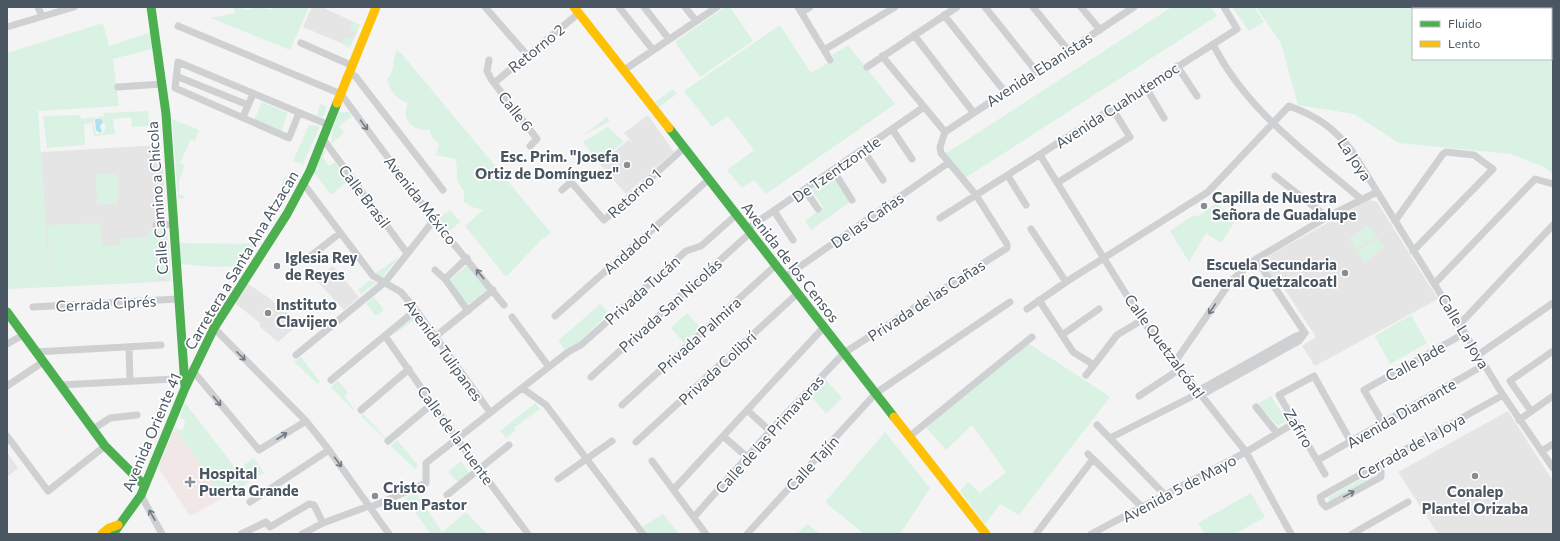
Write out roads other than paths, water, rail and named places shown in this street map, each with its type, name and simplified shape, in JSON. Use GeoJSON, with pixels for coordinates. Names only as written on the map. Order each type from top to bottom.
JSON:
{"type":"FeatureCollection","features":[{"type":"Feature","properties":{"kind":"street"},"geometry":{"type":"LineString","coordinates":[[38,7],[42,16]]}},
{"type":"Feature","properties":{"kind":"street"},"geometry":{"type":"LineString","coordinates":[[7,27],[74,7]]}},
{"type":"Feature","properties":{"kind":"street","name":"Calle Camino a Chicola"},"geometry":{"type":"LineString","coordinates":[[151,7],[162,84],[171,173],[178,299],[185,388]]}},
{"type":"Feature","properties":{"kind":"street","name":"Carretera a Santa Ana Atzacan"},"geometry":{"type":"LineString","coordinates":[[192,371],[214,328],[287,214],[303,183],[352,70],[376,7]]}},
{"type":"Feature","properties":{"kind":"street"},"geometry":{"type":"LineString","coordinates":[[485,7],[527,55]]}},
{"type":"Feature","properties":{"kind":"street"},"geometry":{"type":"LineString","coordinates":[[619,7],[654,50]]}},
{"type":"Feature","properties":{"kind":"street"},"geometry":{"type":"LineString","coordinates":[[644,7],[669,39]]}},
{"type":"Feature","properties":{"kind":"street"},"geometry":{"type":"LineString","coordinates":[[685,7],[696,21]]}},
{"type":"Feature","properties":{"kind":"street"},"geometry":{"type":"LineString","coordinates":[[624,70],[717,7]]}},
{"type":"Feature","properties":{"kind":"street"},"geometry":{"type":"LineString","coordinates":[[810,7],[800,10],[830,60]]}},
{"type":"Feature","properties":{"kind":"street"},"geometry":{"type":"LineString","coordinates":[[824,50],[895,7]]}},
{"type":"Feature","properties":{"kind":"street"},"geometry":{"type":"LineString","coordinates":[[867,67],[957,7]]}},
{"type":"Feature","properties":{"kind":"street"},"geometry":{"type":"LineString","coordinates":[[985,7],[1036,71]]}},
{"type":"Feature","properties":{"kind":"street"},"geometry":{"type":"LineString","coordinates":[[1034,7],[1068,50]]}},
{"type":"Feature","properties":{"kind":"street"},"geometry":{"type":"LineString","coordinates":[[1081,7],[1100,30]]}},
{"type":"Feature","properties":{"kind":"street","name":"Avenida Cuahutemoc"},"geometry":{"type":"LineString","coordinates":[[940,218],[1008,176],[1145,86],[1237,29],[1224,7]]}},
{"type":"Feature","properties":{"kind":"street","name":"Avenida Ebanistas"},"geometry":{"type":"LineString","coordinates":[[945,132],[1132,8]]}},
{"type":"Feature","properties":{"kind":"street","name":"Retorno 2"},"geometry":{"type":"LineString","coordinates":[[494,84],[576,10]]}},
{"type":"Feature","properties":{"kind":"street","name":"Avenida de los Censos"},"geometry":{"type":"LineString","coordinates":[[576,10],[986,534]]}},
{"type":"Feature","properties":{"kind":"street"},"geometry":{"type":"LineString","coordinates":[[944,15],[1005,92]]}},
{"type":"Feature","properties":{"kind":"street"},"geometry":{"type":"LineString","coordinates":[[178,26],[341,94]]}},
{"type":"Feature","properties":{"kind":"street"},"geometry":{"type":"LineString","coordinates":[[914,35],[973,112]]}},
{"type":"Feature","properties":{"kind":"street"},"geometry":{"type":"LineString","coordinates":[[301,43],[352,70],[443,190]]}},
{"type":"Feature","properties":{"kind":"street"},"geometry":{"type":"LineString","coordinates":[[1213,44],[1230,75],[1272,123],[1361,199]]}},
{"type":"Feature","properties":{"kind":"street"},"geometry":{"type":"LineString","coordinates":[[882,56],[945,132],[940,146],[941,153],[976,195]]}},
{"type":"Feature","properties":{"kind":"street","name":"Calle 6"},"geometry":{"type":"LineString","coordinates":[[489,60],[487,71],[494,84],[537,139],[530,146]]}},
{"type":"Feature","properties":{"kind":"street"},"geometry":{"type":"LineString","coordinates":[[299,113],[289,138],[175,88],[178,62],[329,125]]}},
{"type":"Feature","properties":{"kind":"street"},"geometry":{"type":"LineString","coordinates":[[1177,66],[1196,96]]}},
{"type":"Feature","properties":{"kind":"street"},"geometry":{"type":"LineString","coordinates":[[176,76],[248,105]]}},
{"type":"Feature","properties":{"kind":"street"},"geometry":{"type":"LineString","coordinates":[[118,87],[162,84]]}},
{"type":"Feature","properties":{"kind":"street"},"geometry":{"type":"LineString","coordinates":[[1145,86],[1164,118]]}},
{"type":"Feature","properties":{"kind":"street"},"geometry":{"type":"LineString","coordinates":[[243,117],[253,94]]}},
{"type":"Feature","properties":{"kind":"street","name":"Avenida México"},"geometry":{"type":"LineString","coordinates":[[341,94],[434,220],[467,258],[504,305]]}},
{"type":"Feature","properties":{"kind":"street","name":"La Joya"},"geometry":{"type":"LineString","coordinates":[[1272,123],[1289,106],[1309,113],[1338,132],[1352,151],[1377,192]]}},
{"type":"Feature","properties":{"kind":"street","name":"De Tzentzontle"},"geometry":{"type":"LineString","coordinates":[[748,231],[774,211],[924,107]]}},
{"type":"Feature","properties":{"kind":"street"},"geometry":{"type":"LineString","coordinates":[[1057,183],[1130,137],[1112,108]]}},
{"type":"Feature","properties":{"kind":"street"},"geometry":{"type":"LineString","coordinates":[[1027,309],[1066,282],[1208,192],[1272,123]]}},
{"type":"Feature","properties":{"kind":"street"},"geometry":{"type":"LineString","coordinates":[[892,129],[912,159]]}},
{"type":"Feature","properties":{"kind":"street","name":"Calle Brasil"},"geometry":{"type":"LineString","coordinates":[[323,139],[407,253]]}},
{"type":"Feature","properties":{"kind":"street","name":"Retorno 1"},"geometry":{"type":"LineString","coordinates":[[562,190],[571,182],[604,220],[684,148]]}},
{"type":"Feature","properties":{"kind":"street"},"geometry":{"type":"LineString","coordinates":[[863,150],[883,180]]}},
{"type":"Feature","properties":{"kind":"street"},"geometry":{"type":"LineString","coordinates":[[1394,221],[1442,154],[1446,152],[1474,155],[1493,169],[1413,251]]}},
{"type":"Feature","properties":{"kind":"street","name":"Calle Quetzalcóatl"},"geometry":{"type":"LineString","coordinates":[[1040,155],[1142,320],[1246,452],[1291,534]]}},
{"type":"Feature","properties":{"kind":"street","name":"De las Cañas"},"geometry":{"type":"LineString","coordinates":[[785,277],[948,163]]}},
{"type":"Feature","properties":{"kind":"street"},"geometry":{"type":"LineString","coordinates":[[834,170],[852,200]]}},
{"type":"Feature","properties":{"kind":"street"},"geometry":{"type":"LineString","coordinates":[[1008,176],[1026,205]]}},
{"type":"Feature","properties":{"kind":"street"},"geometry":{"type":"LineString","coordinates":[[1275,176],[1327,218]]}},
{"type":"Feature","properties":{"kind":"street"},"geometry":{"type":"LineString","coordinates":[[1434,284],[1535,179],[1553,184]]}},
{"type":"Feature","properties":{"kind":"street","name":"Andador 1"},"geometry":{"type":"LineString","coordinates":[[555,316],[708,180]]}},
{"type":"Feature","properties":{"kind":"street","name":"Avenida Tulipanes"},"geometry":{"type":"LineString","coordinates":[[303,183],[373,276],[401,292],[416,310],[490,412]]}},
{"type":"Feature","properties":{"kind":"street"},"geometry":{"type":"LineString","coordinates":[[805,190],[818,209]]}},
{"type":"Feature","properties":{"kind":"street"},"geometry":{"type":"LineString","coordinates":[[1175,362],[1231,281],[1256,259],[1361,199],[1377,192]]}},
{"type":"Feature","properties":{"kind":"street","name":"Calle La Joya"},"geometry":{"type":"LineString","coordinates":[[1377,192],[1460,324],[1502,395],[1553,468]]}},
{"type":"Feature","properties":{"kind":"street","name":"Privada de las Cañas"},"geometry":{"type":"LineString","coordinates":[[844,353],[1007,248],[976,195]]}},
{"type":"Feature","properties":{"kind":"street"},"geometry":{"type":"LineString","coordinates":[[774,211],[793,240]]}},
{"type":"Feature","properties":{"kind":"street","name":"Privada Tucán"},"geometry":{"type":"LineString","coordinates":[[370,506],[426,483],[426,463],[568,352],[581,346],[686,250],[701,246],[736,215]]}},
{"type":"Feature","properties":{"kind":"street"},"geometry":{"type":"LineString","coordinates":[[296,355],[385,282],[434,220]]}},
{"type":"Feature","properties":{"kind":"street"},"geometry":{"type":"LineString","coordinates":[[156,225],[174,224]]}},
{"type":"Feature","properties":{"kind":"street"},"geometry":{"type":"LineString","coordinates":[[1460,324],[1553,225]]}},
{"type":"Feature","properties":{"kind":"street"},"geometry":{"type":"LineString","coordinates":[[1031,230],[1066,282]]}},
{"type":"Feature","properties":{"kind":"street","name":"Privada San Nicolás"},"geometry":{"type":"LineString","coordinates":[[591,377],[748,231]]}},
{"type":"Feature","properties":{"kind":"street"},"geometry":{"type":"LineString","coordinates":[[306,259],[340,233]]}},
{"type":"Feature","properties":{"kind":"street"},"geometry":{"type":"LineString","coordinates":[[445,279],[467,258]]}},
{"type":"Feature","properties":{"kind":"street"},"geometry":{"type":"LineString","coordinates":[[1110,438],[1199,393],[1208,392],[1299,341],[1305,333],[1256,259]]}},
{"type":"Feature","properties":{"kind":"street","name":"Privada Palmira"},"geometry":{"type":"LineString","coordinates":[[622,405],[776,265]]}},
{"type":"Feature","properties":{"kind":"street"},"geometry":{"type":"LineString","coordinates":[[435,270],[445,279],[468,311]]}},
{"type":"Feature","properties":{"kind":"street"},"geometry":{"type":"LineString","coordinates":[[436,336],[493,290]]}},
{"type":"Feature","properties":{"kind":"street","name":"Privada Colibrí"},"geometry":{"type":"LineString","coordinates":[[636,442],[798,293]]}},
{"type":"Feature","properties":{"kind":"street","name":"Cerrada Ciprés"},"geometry":{"type":"LineString","coordinates":[[33,307],[178,299]]}},
{"type":"Feature","properties":{"kind":"street"},"geometry":{"type":"LineString","coordinates":[[1039,300],[1073,352],[1094,366]]}},
{"type":"Feature","properties":{"kind":"street","name":"Calle Tajín"},"geometry":{"type":"LineString","coordinates":[[747,534],[876,393],[1010,302]]}},
{"type":"Feature","properties":{"kind":"street"},"geometry":{"type":"LineString","coordinates":[[1478,355],[1553,303]]}},
{"type":"Feature","properties":{"kind":"street"},"geometry":{"type":"LineString","coordinates":[[1062,335],[1099,309]]}},
{"type":"Feature","properties":{"kind":"street"},"geometry":{"type":"LineString","coordinates":[[331,380],[416,310]]}},
{"type":"Feature","properties":{"kind":"street"},"geometry":{"type":"LineString","coordinates":[[7,312],[105,446],[146,486]]}},
{"type":"Feature","properties":{"kind":"street"},"geometry":{"type":"LineString","coordinates":[[512,316],[549,367]]}},
{"type":"Feature","properties":{"kind":"street"},"geometry":{"type":"LineString","coordinates":[[1086,375],[1117,335],[1142,320]]}},
{"type":"Feature","properties":{"kind":"street"},"geometry":{"type":"LineString","coordinates":[[674,489],[824,327]]}},
{"type":"Feature","properties":{"kind":"street"},"geometry":{"type":"LineString","coordinates":[[214,328],[306,421],[329,450],[389,534]]}},
{"type":"Feature","properties":{"kind":"street","name":"Calle Jade"},"geometry":{"type":"LineString","coordinates":[[1384,423],[1364,390],[1465,333]]}},
{"type":"Feature","properties":{"kind":"street"},"geometry":{"type":"LineString","coordinates":[[7,344],[23,335]]}},
{"type":"Feature","properties":{"kind":"street","name":"Calle de la Fuente"},"geometry":{"type":"LineString","coordinates":[[385,336],[457,439],[528,534]]}},
{"type":"Feature","properties":{"kind":"street"},"geometry":{"type":"LineString","coordinates":[[910,436],[1032,337]]}},
{"type":"Feature","properties":{"kind":"street"},"geometry":{"type":"LineString","coordinates":[[35,352],[161,345]]}},
{"type":"Feature","properties":{"kind":"street"},"geometry":{"type":"LineString","coordinates":[[129,347],[130,381]]}},
{"type":"Feature","properties":{"kind":"street"},"geometry":{"type":"LineString","coordinates":[[1531,411],[1510,381],[1553,351]]}},
{"type":"Feature","properties":{"kind":"street","name":"Calle de las Primaveras"},"geometry":{"type":"LineString","coordinates":[[694,516],[770,431],[844,353]]}},
{"type":"Feature","properties":{"kind":"street"},"geometry":{"type":"LineString","coordinates":[[7,386],[43,362]]}},
{"type":"Feature","properties":{"kind":"street","name":"Avenida Diamante"},"geometry":{"type":"LineString","coordinates":[[1318,460],[1484,365]]}},
{"type":"Feature","properties":{"kind":"street"},"geometry":{"type":"LineString","coordinates":[[361,410],[409,369]]}},
{"type":"Feature","properties":{"kind":"street"},"geometry":{"type":"LineString","coordinates":[[1139,396],[1180,369]]}},
{"type":"Feature","properties":{"kind":"street"},"geometry":{"type":"LineString","coordinates":[[192,371],[259,450],[306,421]]}},
{"type":"Feature","properties":{"kind":"street","name":"Avenida Oriente 41"},"geometry":{"type":"LineString","coordinates":[[110,532],[120,524],[146,486],[192,371]]}},
{"type":"Feature","properties":{"kind":"street","name":"Zafiro"},"geometry":{"type":"LineString","coordinates":[[1325,474],[1279,395],[1314,376],[1351,442]]}},
{"type":"Feature","properties":{"kind":"street"},"geometry":{"type":"LineString","coordinates":[[60,385],[174,379]]}},
{"type":"Feature","properties":{"kind":"street"},"geometry":{"type":"LineString","coordinates":[[522,388],[546,405],[643,534]]}},
{"type":"Feature","properties":{"kind":"street","name":"Cerrada de la Joya"},"geometry":{"type":"LineString","coordinates":[[1377,466],[1381,471],[1381,477],[1326,507],[1322,503],[1320,497],[1502,395]]}},
{"type":"Feature","properties":{"kind":"street"},"geometry":{"type":"LineString","coordinates":[[1519,420],[1553,396]]}},
{"type":"Feature","properties":{"kind":"street"},"geometry":{"type":"LineString","coordinates":[[388,441],[432,404]]}},
{"type":"Feature","properties":{"kind":"street"},"geometry":{"type":"LineString","coordinates":[[1256,407],[1277,433]]}},
{"type":"Feature","properties":{"kind":"street"},"geometry":{"type":"LineString","coordinates":[[747,410],[770,431]]}},
{"type":"Feature","properties":{"kind":"street"},"geometry":{"type":"LineString","coordinates":[[93,430],[113,417],[137,415]]}},
{"type":"Feature","properties":{"kind":"street","name":"Avenida 5 de Mayo"},"geometry":{"type":"LineString","coordinates":[[1091,534],[1246,452],[1296,422]]}},
{"type":"Feature","properties":{"kind":"street"},"geometry":{"type":"LineString","coordinates":[[1097,426],[1165,495]]}},
{"type":"Feature","properties":{"kind":"street"},"geometry":{"type":"LineString","coordinates":[[7,436],[48,491],[105,446]]}},
{"type":"Feature","properties":{"kind":"street"},"geometry":{"type":"LineString","coordinates":[[723,436],[747,457]]}},
{"type":"Feature","properties":{"kind":"street"},"geometry":{"type":"LineString","coordinates":[[558,479],[612,441]]}},
{"type":"Feature","properties":{"kind":"street"},"geometry":{"type":"LineString","coordinates":[[1542,451],[1553,444]]}},
{"type":"Feature","properties":{"kind":"street"},"geometry":{"type":"LineString","coordinates":[[447,495],[509,446]]}},
{"type":"Feature","properties":{"kind":"street"},"geometry":{"type":"LineString","coordinates":[[250,502],[329,450]]}},
{"type":"Feature","properties":{"kind":"street"},"geometry":{"type":"LineString","coordinates":[[1036,534],[1091,456],[1142,507]]}},
{"type":"Feature","properties":{"kind":"street"},"geometry":{"type":"LineString","coordinates":[[652,461],[706,534]]}},
{"type":"Feature","properties":{"kind":"street"},"geometry":{"type":"LineString","coordinates":[[141,495],[162,534]]}},
{"type":"Feature","properties":{"kind":"street"},"geometry":{"type":"LineString","coordinates":[[1352,534],[1408,502]]}},
{"type":"Feature","properties":{"kind":"street"},"geometry":{"type":"LineString","coordinates":[[241,534],[266,522],[270,527],[309,504],[314,505],[323,523]]}},
{"type":"Feature","properties":{"kind":"street"},"geometry":{"type":"LineString","coordinates":[[302,534],[323,523],[370,506]]}},
{"type":"Feature","properties":{"kind":"water"},"geometry":{"type":"Polygon","coordinates":[[[98,118],[102,120],[103,124],[101,124],[100,127],[102,131],[100,133],[96,130],[95,120],[98,118]]]}},
{"type":"Feature","properties":{"kind":"place","name":"Esc. Prim. \"Josefa Ortiz de Domínguez\""},"geometry":{"type":"Point","coordinates":[627,165]}},
{"type":"Feature","properties":{"kind":"place","name":"Capilla de Nuestra Señora de Guadalupe"},"geometry":{"type":"Point","coordinates":[1204,206]}},
{"type":"Feature","properties":{"kind":"place","name":"Iglesia Rey de Reyes"},"geometry":{"type":"Point","coordinates":[277,266]}},
{"type":"Feature","properties":{"kind":"place","name":"Escuela Secundaria General Quetzalcoatl"},"geometry":{"type":"Point","coordinates":[1345,273]}},
{"type":"Feature","properties":{"kind":"place","name":"Instituto Clavijero"},"geometry":{"type":"Point","coordinates":[268,313]}},
{"type":"Feature","properties":{"kind":"place","name":"Conalep Plantel Orizaba"},"geometry":{"type":"Point","coordinates":[1475,476]}},
{"type":"Feature","properties":{"kind":"place","name":"Hospital Puerta Grande"},"geometry":{"type":"Point","coordinates":[190,482]}},
{"type":"Feature","properties":{"kind":"place","name":"Cristo Buen Pastor"},"geometry":{"type":"Point","coordinates":[375,496]}}]}
